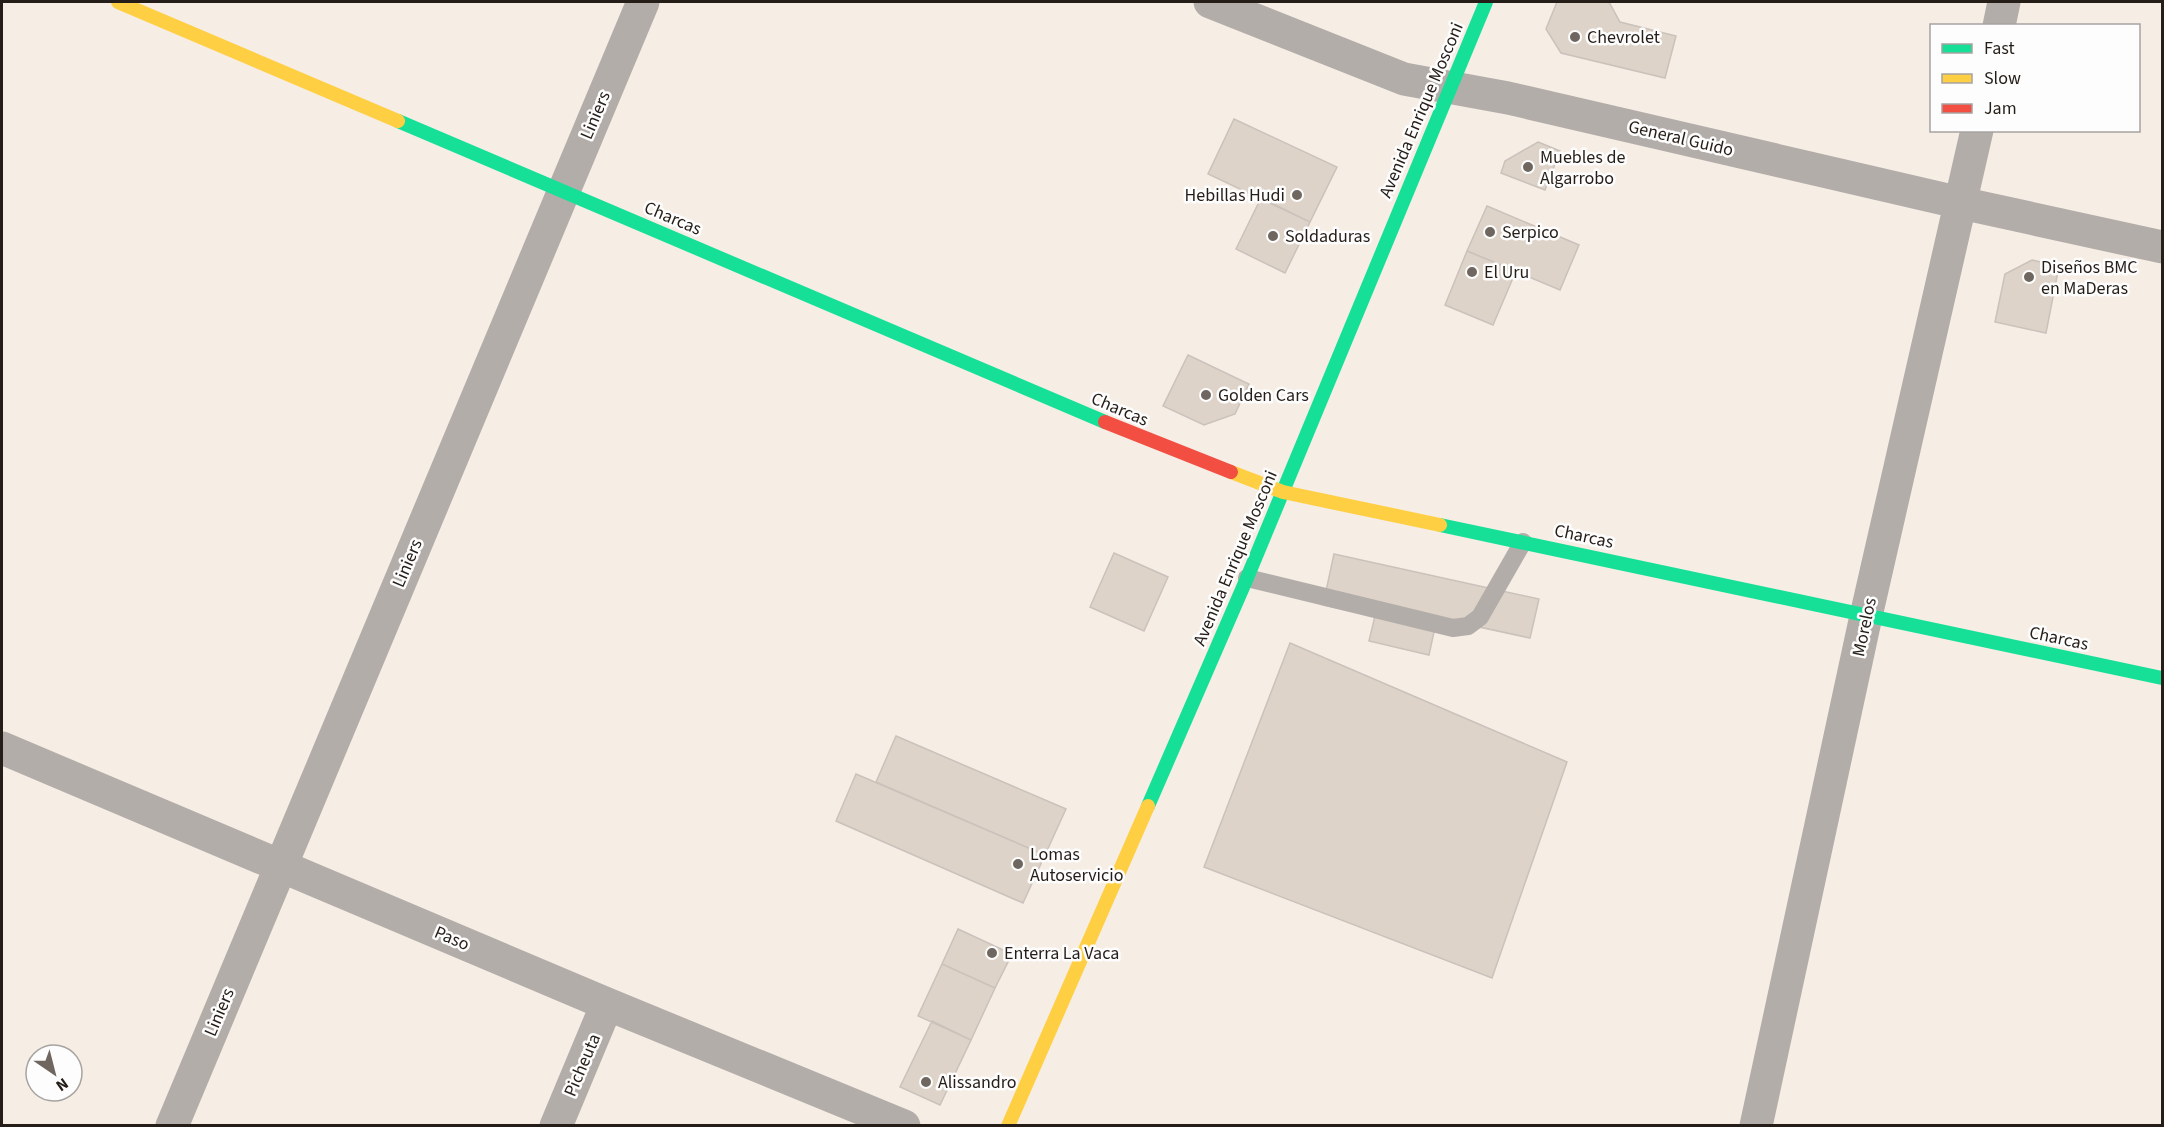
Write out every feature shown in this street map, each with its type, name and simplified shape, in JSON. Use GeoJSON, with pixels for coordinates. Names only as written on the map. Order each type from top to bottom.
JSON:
{"type":"FeatureCollection","features":[{"type":"Feature","properties":{"kind":"street","name":"Charcas"},"geometry":{"type":"LineString","coordinates":[[117,2],[1166,448],[1283,492],[2163,678]]}},
{"type":"Feature","properties":{"kind":"street","name":"Liniers"},"geometry":{"type":"LineString","coordinates":[[171,1125],[643,2]]}},
{"type":"Feature","properties":{"kind":"street","name":"General Guido"},"geometry":{"type":"LineString","coordinates":[[1210,2],[1404,79],[1508,98],[1961,203],[2163,247]]}},
{"type":"Feature","properties":{"kind":"street","name":"Avenida Enrique Mosconi"},"geometry":{"type":"LineString","coordinates":[[1008,1125],[1247,578],[1486,2]]}},
{"type":"Feature","properties":{"kind":"street"},"geometry":{"type":"LineString","coordinates":[[1999,24],[2004,2]]}},
{"type":"Feature","properties":{"kind":"street","name":"Morelos"},"geometry":{"type":"LineString","coordinates":[[1756,1125],[1866,616],[1977,132]]}},
{"type":"Feature","properties":{"kind":"street","name":"Paso"},"geometry":{"type":"LineString","coordinates":[[2,748],[607,1004],[903,1125]]}},
{"type":"Feature","properties":{"kind":"street","name":"Picheuta"},"geometry":{"type":"LineString","coordinates":[[556,1125],[607,1004]]}},
{"type":"Feature","properties":{"kind":"lane"},"geometry":{"type":"LineString","coordinates":[[1247,578],[1453,628],[1468,626],[1480,617],[1523,542]]}},
{"type":"Feature","properties":{"kind":"building"},"geometry":{"type":"Polygon","coordinates":[[[1557,2],[1609,2],[1620,22],[1676,36],[1665,78],[1561,53],[1546,29],[1557,2]]]}},
{"type":"Feature","properties":{"kind":"building"},"geometry":{"type":"Polygon","coordinates":[[[1234,119],[1337,167],[1310,222],[1208,174],[1234,119]]]}},
{"type":"Feature","properties":{"kind":"building","name":"Muebles de Algarrobo"},"geometry":{"type":"Polygon","coordinates":[[[1538,142],[1560,151],[1545,190],[1501,173],[1505,161],[1538,142]]]}},
{"type":"Feature","properties":{"kind":"building","name":"Soldaduras"},"geometry":{"type":"Polygon","coordinates":[[[1261,198],[1310,222],[1285,273],[1236,249],[1261,198]]]}},
{"type":"Feature","properties":{"kind":"building"},"geometry":{"type":"Polygon","coordinates":[[[1487,206],[1579,245],[1560,290],[1467,251],[1487,206]]]}},
{"type":"Feature","properties":{"kind":"building"},"geometry":{"type":"Polygon","coordinates":[[[1467,251],[1516,271],[1493,325],[1445,305],[1467,251]]]}},
{"type":"Feature","properties":{"kind":"building"},"geometry":{"type":"Polygon","coordinates":[[[2032,260],[2059,266],[2046,333],[1995,322],[2005,274],[2032,260]]]}},
{"type":"Feature","properties":{"kind":"building","name":"Golden Cars"},"geometry":{"type":"Polygon","coordinates":[[[1188,355],[1249,384],[1235,414],[1204,425],[1163,406],[1188,355]]]}},
{"type":"Feature","properties":{"kind":"building"},"geometry":{"type":"Polygon","coordinates":[[[1114,553],[1168,577],[1144,631],[1090,607],[1114,553]]]}},
{"type":"Feature","properties":{"kind":"building"},"geometry":{"type":"Polygon","coordinates":[[[1334,554],[1539,599],[1530,638],[1437,618],[1429,655],[1369,641],[1375,616],[1323,605],[1334,554]]]}},
{"type":"Feature","properties":{"kind":"building"},"geometry":{"type":"Polygon","coordinates":[[[1290,643],[1567,762],[1492,978],[1204,867],[1290,643]]]}},
{"type":"Feature","properties":{"kind":"building"},"geometry":{"type":"Polygon","coordinates":[[[896,736],[1066,809],[1045,855],[876,782],[896,736]]]}},
{"type":"Feature","properties":{"kind":"building"},"geometry":{"type":"Polygon","coordinates":[[[856,774],[1045,855],[1023,903],[836,821],[856,774]]]}},
{"type":"Feature","properties":{"kind":"building"},"geometry":{"type":"Polygon","coordinates":[[[958,929],[1012,954],[995,988],[942,964],[958,929]]]}},
{"type":"Feature","properties":{"kind":"building"},"geometry":{"type":"Polygon","coordinates":[[[942,964],[995,988],[971,1040],[918,1016],[942,964]]]}},
{"type":"Feature","properties":{"kind":"building"},"geometry":{"type":"Polygon","coordinates":[[[932,1021],[971,1040],[940,1105],[900,1087],[932,1021]]]}},
{"type":"Feature","properties":{"kind":"traffic: fast"},"geometry":{"type":"LineString","coordinates":[[1148,806],[1247,578],[1486,2]]}},
{"type":"Feature","properties":{"kind":"traffic: fast"},"geometry":{"type":"LineString","coordinates":[[398,121],[1105,422]]}},
{"type":"Feature","properties":{"kind":"traffic: fast"},"geometry":{"type":"LineString","coordinates":[[1440,525],[2162,678]]}},
{"type":"Feature","properties":{"kind":"traffic: slow"},"geometry":{"type":"LineString","coordinates":[[118,2],[398,121]]}},
{"type":"Feature","properties":{"kind":"traffic: slow"},"geometry":{"type":"LineString","coordinates":[[1231,472],[1283,492],[1440,525]]}},
{"type":"Feature","properties":{"kind":"traffic: slow"},"geometry":{"type":"LineString","coordinates":[[1008,1126],[1148,806]]}},
{"type":"Feature","properties":{"kind":"traffic: jam"},"geometry":{"type":"LineString","coordinates":[[1105,422],[1231,472]]}},
{"type":"Feature","properties":{"kind":"place","name":"Chevrolet"},"geometry":{"type":"Point","coordinates":[1575,37]}},
{"type":"Feature","properties":{"kind":"place","name":"Muebles de Algarrobo"},"geometry":{"type":"Point","coordinates":[1528,167]}},
{"type":"Feature","properties":{"kind":"place","name":"Hebillas Hudi"},"geometry":{"type":"Point","coordinates":[1297,195]}},
{"type":"Feature","properties":{"kind":"place","name":"Serpico"},"geometry":{"type":"Point","coordinates":[1490,232]}},
{"type":"Feature","properties":{"kind":"place","name":"Soldaduras"},"geometry":{"type":"Point","coordinates":[1273,236]}},
{"type":"Feature","properties":{"kind":"place","name":"El Uru"},"geometry":{"type":"Point","coordinates":[1472,272]}},
{"type":"Feature","properties":{"kind":"place","name":"Diseños BMC en MaDeras"},"geometry":{"type":"Point","coordinates":[2029,277]}},
{"type":"Feature","properties":{"kind":"place","name":"Golden Cars"},"geometry":{"type":"Point","coordinates":[1206,395]}},
{"type":"Feature","properties":{"kind":"place","name":"Lomas Autoservicio"},"geometry":{"type":"Point","coordinates":[1018,864]}},
{"type":"Feature","properties":{"kind":"place","name":"Enterra La Vaca"},"geometry":{"type":"Point","coordinates":[992,953]}},
{"type":"Feature","properties":{"kind":"place","name":"Alissandro"},"geometry":{"type":"Point","coordinates":[926,1082]}}]}
